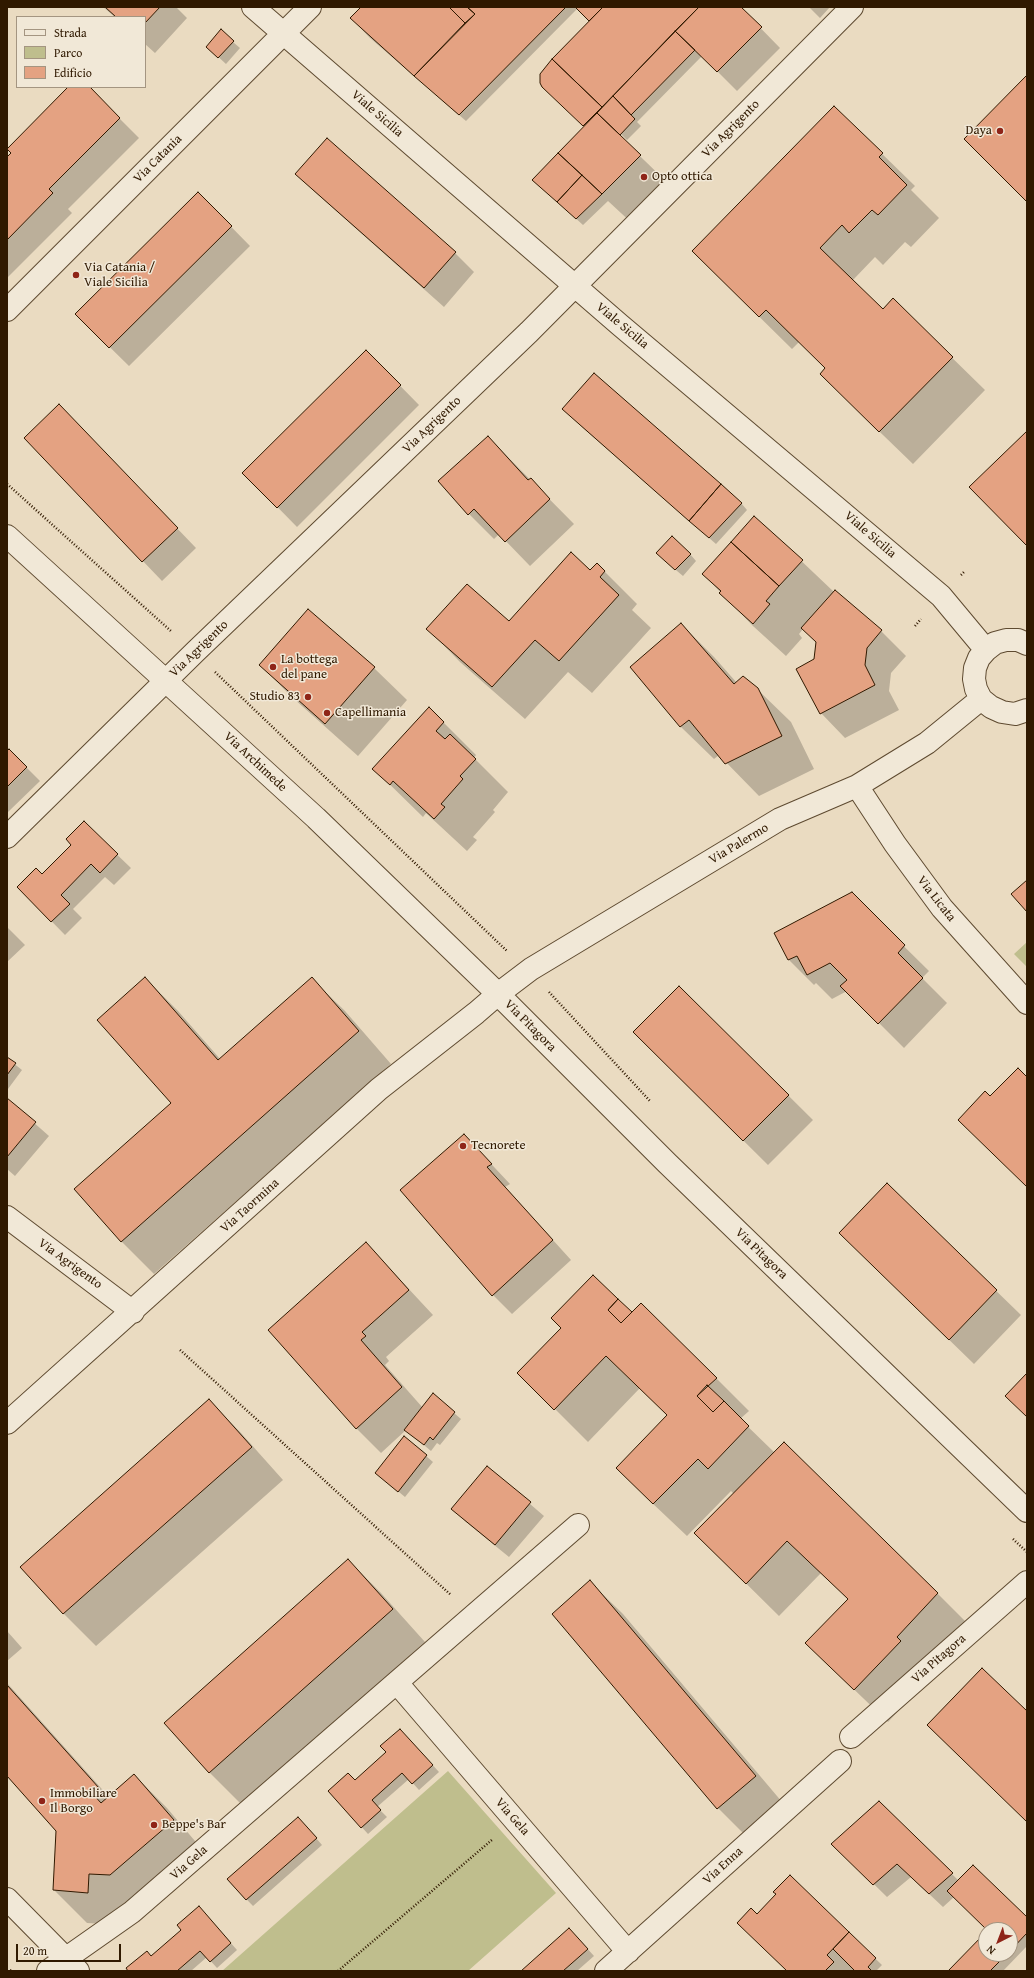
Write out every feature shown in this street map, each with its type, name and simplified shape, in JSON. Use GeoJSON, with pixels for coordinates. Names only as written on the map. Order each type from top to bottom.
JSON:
{"type":"FeatureCollection","features":[{"type":"Feature","properties":{"kind":"street","name":"Viale Sicilia"},"geometry":{"type":"LineString","coordinates":[[253,7],[575,286],[941,596],[986,650]]}},
{"type":"Feature","properties":{"kind":"street","name":"Via Catania"},"geometry":{"type":"LineString","coordinates":[[7,310],[310,7]]}},
{"type":"Feature","properties":{"kind":"street","name":"Via Agrigento"},"geometry":{"type":"LineString","coordinates":[[7,837],[166,680],[575,286],[852,7]]}},
{"type":"Feature","properties":{"kind":"street","name":"Via Archimede"},"geometry":{"type":"LineString","coordinates":[[7,536],[316,818],[498,994]]}},
{"type":"Feature","properties":{"kind":"street"},"geometry":{"type":"LineString","coordinates":[[1027,644],[1018,640],[1006,640],[995,643],[979,658],[974,674],[976,690],[981,699],[991,707],[1002,712],[1015,714],[1027,710]]}},
{"type":"Feature","properties":{"kind":"street","name":"Via Palermo"},"geometry":{"type":"LineString","coordinates":[[498,994],[526,973],[780,819],[857,786],[927,743],[981,699]]}},
{"type":"Feature","properties":{"kind":"street","name":"Via Licata"},"geometry":{"type":"LineString","coordinates":[[857,786],[895,844],[942,908],[1027,1003]]}},
{"type":"Feature","properties":{"kind":"street","name":"Via Taormina"},"geometry":{"type":"LineString","coordinates":[[7,1423],[133,1312],[379,1089],[498,994]]}},
{"type":"Feature","properties":{"kind":"street","name":"Via Pitagora"},"geometry":{"type":"LineString","coordinates":[[498,994],[668,1164],[1027,1512]]}},
{"type":"Feature","properties":{"kind":"street","name":"Via Agrigento"},"geometry":{"type":"LineString","coordinates":[[7,1218],[133,1312]]}},
{"type":"Feature","properties":{"kind":"street","name":"Via Gela"},"geometry":{"type":"LineString","coordinates":[[48,1971],[73,1964],[578,1525]]}},
{"type":"Feature","properties":{"kind":"street","name":"Via Pitagora"},"geometry":{"type":"LineString","coordinates":[[852,1737],[1027,1582]]}},
{"type":"Feature","properties":{"kind":"street","name":"Via Gela"},"geometry":{"type":"LineString","coordinates":[[397,1683],[628,1952]]}},
{"type":"Feature","properties":{"kind":"street","name":"Via Enna"},"geometry":{"type":"LineString","coordinates":[[606,1971],[840,1761]]}},
{"type":"Feature","properties":{"kind":"street"},"geometry":{"type":"LineString","coordinates":[[7,1899],[73,1964]]}},
{"type":"Feature","properties":{"kind":"path"},"geometry":{"type":"LineString","coordinates":[[7,484],[195,652],[506,950],[526,973],[555,997],[651,1102]]}},
{"type":"Feature","properties":{"kind":"path"},"geometry":{"type":"LineString","coordinates":[[180,1350],[451,1595]]}},
{"type":"Feature","properties":{"kind":"path"},"geometry":{"type":"LineString","coordinates":[[338,1971],[496,1837]]}},
{"type":"Feature","properties":{"kind":"green space"},"geometry":{"type":"Polygon","coordinates":[[[1027,942],[1027,967],[1014,954],[1027,942]]]}},
{"type":"Feature","properties":{"kind":"green space"},"geometry":{"type":"Polygon","coordinates":[[[448,1771],[556,1893],[468,1971],[222,1971],[448,1771]]]}},
{"type":"Feature","properties":{"kind":"building"},"geometry":{"type":"Polygon","coordinates":[[[105,7],[160,7],[146,22],[146,16],[115,16],[105,7]]]}},
{"type":"Feature","properties":{"kind":"building"},"geometry":{"type":"Polygon","coordinates":[[[361,7],[449,7],[465,23],[414,76],[350,18],[361,7]]]}},
{"type":"Feature","properties":{"kind":"building"},"geometry":{"type":"Polygon","coordinates":[[[449,7],[467,7],[475,14],[465,23],[449,7]]]}},
{"type":"Feature","properties":{"kind":"building"},"geometry":{"type":"Polygon","coordinates":[[[467,7],[566,7],[459,115],[414,76],[475,14],[467,7]]]}},
{"type":"Feature","properties":{"kind":"building"},"geometry":{"type":"Polygon","coordinates":[[[575,7],[603,7],[589,21],[575,7]]]}},
{"type":"Feature","properties":{"kind":"building"},"geometry":{"type":"Polygon","coordinates":[[[603,7],[699,7],[602,107],[552,59],[603,7]]]}},
{"type":"Feature","properties":{"kind":"building"},"geometry":{"type":"Polygon","coordinates":[[[699,7],[741,7],[762,27],[717,72],[675,31],[699,7]]]}},
{"type":"Feature","properties":{"kind":"building"},"geometry":{"type":"Polygon","coordinates":[[[221,29],[234,41],[218,58],[206,47],[221,29]]]}},
{"type":"Feature","properties":{"kind":"building"},"geometry":{"type":"Polygon","coordinates":[[[675,31],[695,50],[631,115],[613,96],[675,31]]]}},
{"type":"Feature","properties":{"kind":"building"},"geometry":{"type":"Polygon","coordinates":[[[552,59],[602,107],[583,126],[542,87],[540,83],[540,74],[552,59]]]}},
{"type":"Feature","properties":{"kind":"building","name":"Daya"},"geometry":{"type":"Polygon","coordinates":[[[1027,75],[1027,202],[964,139],[1027,75]]]}},
{"type":"Feature","properties":{"kind":"building"},"geometry":{"type":"Polygon","coordinates":[[[67,88],[91,88],[120,118],[49,189],[53,193],[7,240],[7,157],[11,153],[7,149],[67,88]]]}},
{"type":"Feature","properties":{"kind":"building"},"geometry":{"type":"Polygon","coordinates":[[[613,96],[635,119],[620,135],[597,113],[613,96]]]}},
{"type":"Feature","properties":{"kind":"building"},"geometry":{"type":"Polygon","coordinates":[[[834,106],[883,153],[879,157],[907,185],[878,215],[872,210],[849,233],[842,225],[820,248],[883,309],[893,298],[953,357],[879,432],[820,374],[825,368],[766,310],[759,317],[692,251],[834,106]]]}},
{"type":"Feature","properties":{"kind":"building"},"geometry":{"type":"Polygon","coordinates":[[[597,113],[641,155],[602,194],[558,153],[597,113]]]}},
{"type":"Feature","properties":{"kind":"building"},"geometry":{"type":"Polygon","coordinates":[[[327,138],[456,252],[424,288],[295,174],[327,138]]]}},
{"type":"Feature","properties":{"kind":"building"},"geometry":{"type":"Polygon","coordinates":[[[558,153],[582,175],[557,202],[532,180],[558,153]]]}},
{"type":"Feature","properties":{"kind":"building"},"geometry":{"type":"Polygon","coordinates":[[[582,175],[602,194],[576,219],[557,202],[582,175]]]}},
{"type":"Feature","properties":{"kind":"building"},"geometry":{"type":"Polygon","coordinates":[[[198,192],[232,226],[109,348],[75,314],[198,192]]]}},
{"type":"Feature","properties":{"kind":"building"},"geometry":{"type":"Polygon","coordinates":[[[366,350],[401,385],[277,508],[242,473],[366,350]]]}},
{"type":"Feature","properties":{"kind":"building"},"geometry":{"type":"Polygon","coordinates":[[[594,373],[721,484],[689,521],[562,409],[594,373]]]}},
{"type":"Feature","properties":{"kind":"building"},"geometry":{"type":"Polygon","coordinates":[[[59,404],[178,528],[142,562],[24,438],[59,404]]]}},
{"type":"Feature","properties":{"kind":"building"},"geometry":{"type":"Polygon","coordinates":[[[1027,431],[1027,546],[969,487],[1027,431]]]}},
{"type":"Feature","properties":{"kind":"building"},"geometry":{"type":"Polygon","coordinates":[[[488,436],[528,480],[531,478],[550,499],[505,542],[474,509],[468,515],[438,481],[488,436]]]}},
{"type":"Feature","properties":{"kind":"building"},"geometry":{"type":"Polygon","coordinates":[[[721,484],[742,503],[709,538],[689,521],[721,484]]]}},
{"type":"Feature","properties":{"kind":"building"},"geometry":{"type":"Polygon","coordinates":[[[754,516],[803,560],[779,586],[731,542],[754,516]]]}},
{"type":"Feature","properties":{"kind":"building"},"geometry":{"type":"Polygon","coordinates":[[[672,536],[691,554],[675,570],[656,553],[672,536]]]}},
{"type":"Feature","properties":{"kind":"building"},"geometry":{"type":"Polygon","coordinates":[[[731,542],[779,586],[766,601],[770,604],[753,624],[719,593],[721,591],[702,574],[731,542]]]}},
{"type":"Feature","properties":{"kind":"building"},"geometry":{"type":"Polygon","coordinates":[[[571,552],[590,570],[597,563],[605,571],[600,577],[619,595],[559,661],[535,640],[492,687],[426,629],[467,584],[509,621],[571,552]]]}},
{"type":"Feature","properties":{"kind":"building"},"geometry":{"type":"Polygon","coordinates":[[[835,590],[882,630],[867,648],[865,665],[875,685],[820,714],[796,669],[814,659],[816,642],[801,628],[835,590]]]}},
{"type":"Feature","properties":{"kind":"building"},"geometry":{"type":"Polygon","coordinates":[[[308,609],[375,667],[325,724],[259,665],[308,609]]]}},
{"type":"Feature","properties":{"kind":"building"},"geometry":{"type":"Polygon","coordinates":[[[681,623],[734,684],[743,676],[758,688],[782,736],[725,764],[689,720],[680,727],[630,667],[681,623]]]}},
{"type":"Feature","properties":{"kind":"building"},"geometry":{"type":"Polygon","coordinates":[[[429,707],[444,722],[436,731],[445,739],[450,734],[476,759],[460,776],[463,779],[441,804],[445,807],[434,819],[393,781],[390,785],[372,769],[429,707]]]}},
{"type":"Feature","properties":{"kind":"building"},"geometry":{"type":"Polygon","coordinates":[[[9,749],[27,767],[7,787],[7,751],[9,749]]]}},
{"type":"Feature","properties":{"kind":"building"},"geometry":{"type":"Polygon","coordinates":[[[84,821],[118,854],[100,873],[91,864],[61,895],[70,904],[51,922],[17,887],[36,868],[42,874],[71,845],[66,839],[84,821]]]}},
{"type":"Feature","properties":{"kind":"building"},"geometry":{"type":"Polygon","coordinates":[[[1027,880],[1027,912],[1011,894],[1027,880]]]}},
{"type":"Feature","properties":{"kind":"building"},"geometry":{"type":"Polygon","coordinates":[[[852,892],[905,945],[898,953],[923,978],[878,1024],[840,986],[847,980],[830,963],[807,975],[797,956],[788,960],[774,933],[852,892]]]}},
{"type":"Feature","properties":{"kind":"building"},"geometry":{"type":"Polygon","coordinates":[[[145,977],[218,1060],[312,977],[359,1031],[121,1242],[74,1189],[171,1103],[97,1020],[145,977]]]}},
{"type":"Feature","properties":{"kind":"building"},"geometry":{"type":"Polygon","coordinates":[[[679,986],[789,1095],[743,1141],[633,1032],[679,986]]]}},
{"type":"Feature","properties":{"kind":"building"},"geometry":{"type":"Polygon","coordinates":[[[7,1057],[16,1063],[7,1075],[7,1057]]]}},
{"type":"Feature","properties":{"kind":"building"},"geometry":{"type":"Polygon","coordinates":[[[1018,1068],[1027,1077],[1027,1187],[958,1120],[985,1091],[990,1096],[1018,1068]]]}},
{"type":"Feature","properties":{"kind":"building"},"geometry":{"type":"Polygon","coordinates":[[[7,1098],[36,1122],[7,1157],[7,1098]]]}},
{"type":"Feature","properties":{"kind":"building"},"geometry":{"type":"Polygon","coordinates":[[[464,1134],[492,1164],[487,1167],[553,1240],[492,1296],[400,1190],[464,1134]]]}},
{"type":"Feature","properties":{"kind":"building"},"geometry":{"type":"Polygon","coordinates":[[[887,1183],[997,1290],[949,1340],[839,1233],[887,1183]]]}},
{"type":"Feature","properties":{"kind":"building"},"geometry":{"type":"Polygon","coordinates":[[[366,1242],[409,1290],[362,1332],[366,1336],[361,1340],[402,1387],[356,1429],[268,1330],[366,1242]]]}},
{"type":"Feature","properties":{"kind":"building"},"geometry":{"type":"Polygon","coordinates":[[[593,1275],[618,1299],[608,1310],[621,1323],[641,1303],[717,1378],[697,1396],[713,1412],[724,1401],[749,1426],[708,1469],[698,1459],[653,1504],[616,1468],[667,1415],[606,1356],[554,1410],[517,1373],[561,1328],[551,1318],[593,1275]]]}},
{"type":"Feature","properties":{"kind":"building"},"geometry":{"type":"Polygon","coordinates":[[[618,1299],[632,1312],[621,1323],[608,1310],[618,1299]]]}},
{"type":"Feature","properties":{"kind":"building"},"geometry":{"type":"Polygon","coordinates":[[[1027,1373],[1027,1417],[1005,1396],[1027,1373]]]}},
{"type":"Feature","properties":{"kind":"building"},"geometry":{"type":"Polygon","coordinates":[[[707,1385],[724,1401],[713,1412],[697,1396],[707,1385]]]}},
{"type":"Feature","properties":{"kind":"building"},"geometry":{"type":"Polygon","coordinates":[[[433,1393],[455,1412],[433,1440],[430,1437],[424,1445],[404,1430],[433,1393]]]}},
{"type":"Feature","properties":{"kind":"building"},"geometry":{"type":"Polygon","coordinates":[[[209,1399],[252,1447],[63,1614],[20,1567],[209,1399]]]}},
{"type":"Feature","properties":{"kind":"building"},"geometry":{"type":"Polygon","coordinates":[[[404,1436],[427,1455],[398,1492],[375,1473],[404,1436]]]}},
{"type":"Feature","properties":{"kind":"building"},"geometry":{"type":"Polygon","coordinates":[[[784,1442],[938,1593],[897,1637],[901,1641],[854,1690],[805,1643],[848,1599],[787,1541],[746,1584],[694,1533],[784,1442]]]}},
{"type":"Feature","properties":{"kind":"building"},"geometry":{"type":"Polygon","coordinates":[[[487,1466],[531,1502],[495,1545],[451,1509],[487,1466]]]}},
{"type":"Feature","properties":{"kind":"building"},"geometry":{"type":"Polygon","coordinates":[[[348,1559],[393,1609],[209,1773],[164,1723],[348,1559]]]}},
{"type":"Feature","properties":{"kind":"building"},"geometry":{"type":"Polygon","coordinates":[[[590,1580],[756,1776],[717,1809],[552,1614],[590,1580]]]}},
{"type":"Feature","properties":{"kind":"building"},"geometry":{"type":"Polygon","coordinates":[[[982,1668],[1027,1711],[1027,1822],[927,1725],[982,1668]]]}},
{"type":"Feature","properties":{"kind":"building"},"geometry":{"type":"Polygon","coordinates":[[[7,1685],[99,1788],[93,1794],[101,1803],[134,1774],[174,1820],[110,1875],[89,1874],[88,1893],[53,1890],[56,1831],[7,1776],[7,1685]]]}},
{"type":"Feature","properties":{"kind":"building"},"geometry":{"type":"Polygon","coordinates":[[[400,1729],[433,1765],[412,1784],[402,1773],[372,1800],[381,1810],[361,1828],[328,1791],[348,1773],[355,1780],[386,1752],[380,1746],[400,1729]]]}},
{"type":"Feature","properties":{"kind":"building"},"geometry":{"type":"Polygon","coordinates":[[[879,1801],[953,1873],[929,1894],[897,1864],[873,1885],[831,1844],[879,1801]]]}},
{"type":"Feature","properties":{"kind":"building"},"geometry":{"type":"Polygon","coordinates":[[[298,1817],[317,1838],[246,1900],[227,1879],[298,1817]]]}},
{"type":"Feature","properties":{"kind":"building"},"geometry":{"type":"Polygon","coordinates":[[[973,1865],[1027,1917],[1027,1933],[1018,1943],[1018,1922],[979,1922],[947,1891],[973,1865]]]}},
{"type":"Feature","properties":{"kind":"building"},"geometry":{"type":"Polygon","coordinates":[[[790,1875],[849,1932],[827,1955],[834,1962],[825,1971],[787,1971],[737,1923],[751,1908],[757,1914],[776,1894],[773,1892],[790,1875]]]}},
{"type":"Feature","properties":{"kind":"building"},"geometry":{"type":"Polygon","coordinates":[[[199,1906],[231,1943],[210,1962],[200,1951],[177,1971],[128,1971],[126,1968],[147,1951],[151,1956],[181,1930],[177,1925],[199,1906]]]}},
{"type":"Feature","properties":{"kind":"building"},"geometry":{"type":"Polygon","coordinates":[[[569,1928],[588,1949],[563,1971],[521,1971],[569,1928]]]}},
{"type":"Feature","properties":{"kind":"building"},"geometry":{"type":"Polygon","coordinates":[[[849,1932],[876,1958],[868,1967],[872,1971],[855,1971],[833,1949],[849,1932]]]}},
{"type":"Feature","properties":{"kind":"building"},"geometry":{"type":"Polygon","coordinates":[[[978,1940],[978,1962],[999,1962],[990,1971],[948,1971],[978,1940]]]}},
{"type":"Feature","properties":{"kind":"place","name":"Daya"},"geometry":{"type":"Point","coordinates":[1000,131]}},
{"type":"Feature","properties":{"kind":"place","name":"Opto ottica"},"geometry":{"type":"Point","coordinates":[644,177]}},
{"type":"Feature","properties":{"kind":"place","name":"Via Catania / Viale Sicilia"},"geometry":{"type":"Point","coordinates":[76,275]}},
{"type":"Feature","properties":{"kind":"place","name":"La bottega del pane"},"geometry":{"type":"Point","coordinates":[273,667]}},
{"type":"Feature","properties":{"kind":"place","name":"Studio 83"},"geometry":{"type":"Point","coordinates":[308,697]}},
{"type":"Feature","properties":{"kind":"place","name":"Capellimania"},"geometry":{"type":"Point","coordinates":[327,713]}},
{"type":"Feature","properties":{"kind":"place","name":"Tecnorete"},"geometry":{"type":"Point","coordinates":[463,1146]}},
{"type":"Feature","properties":{"kind":"place","name":"Immobiliare Il Borgo"},"geometry":{"type":"Point","coordinates":[42,1801]}},
{"type":"Feature","properties":{"kind":"place","name":"Beppe's Bar"},"geometry":{"type":"Point","coordinates":[154,1825]}}]}
